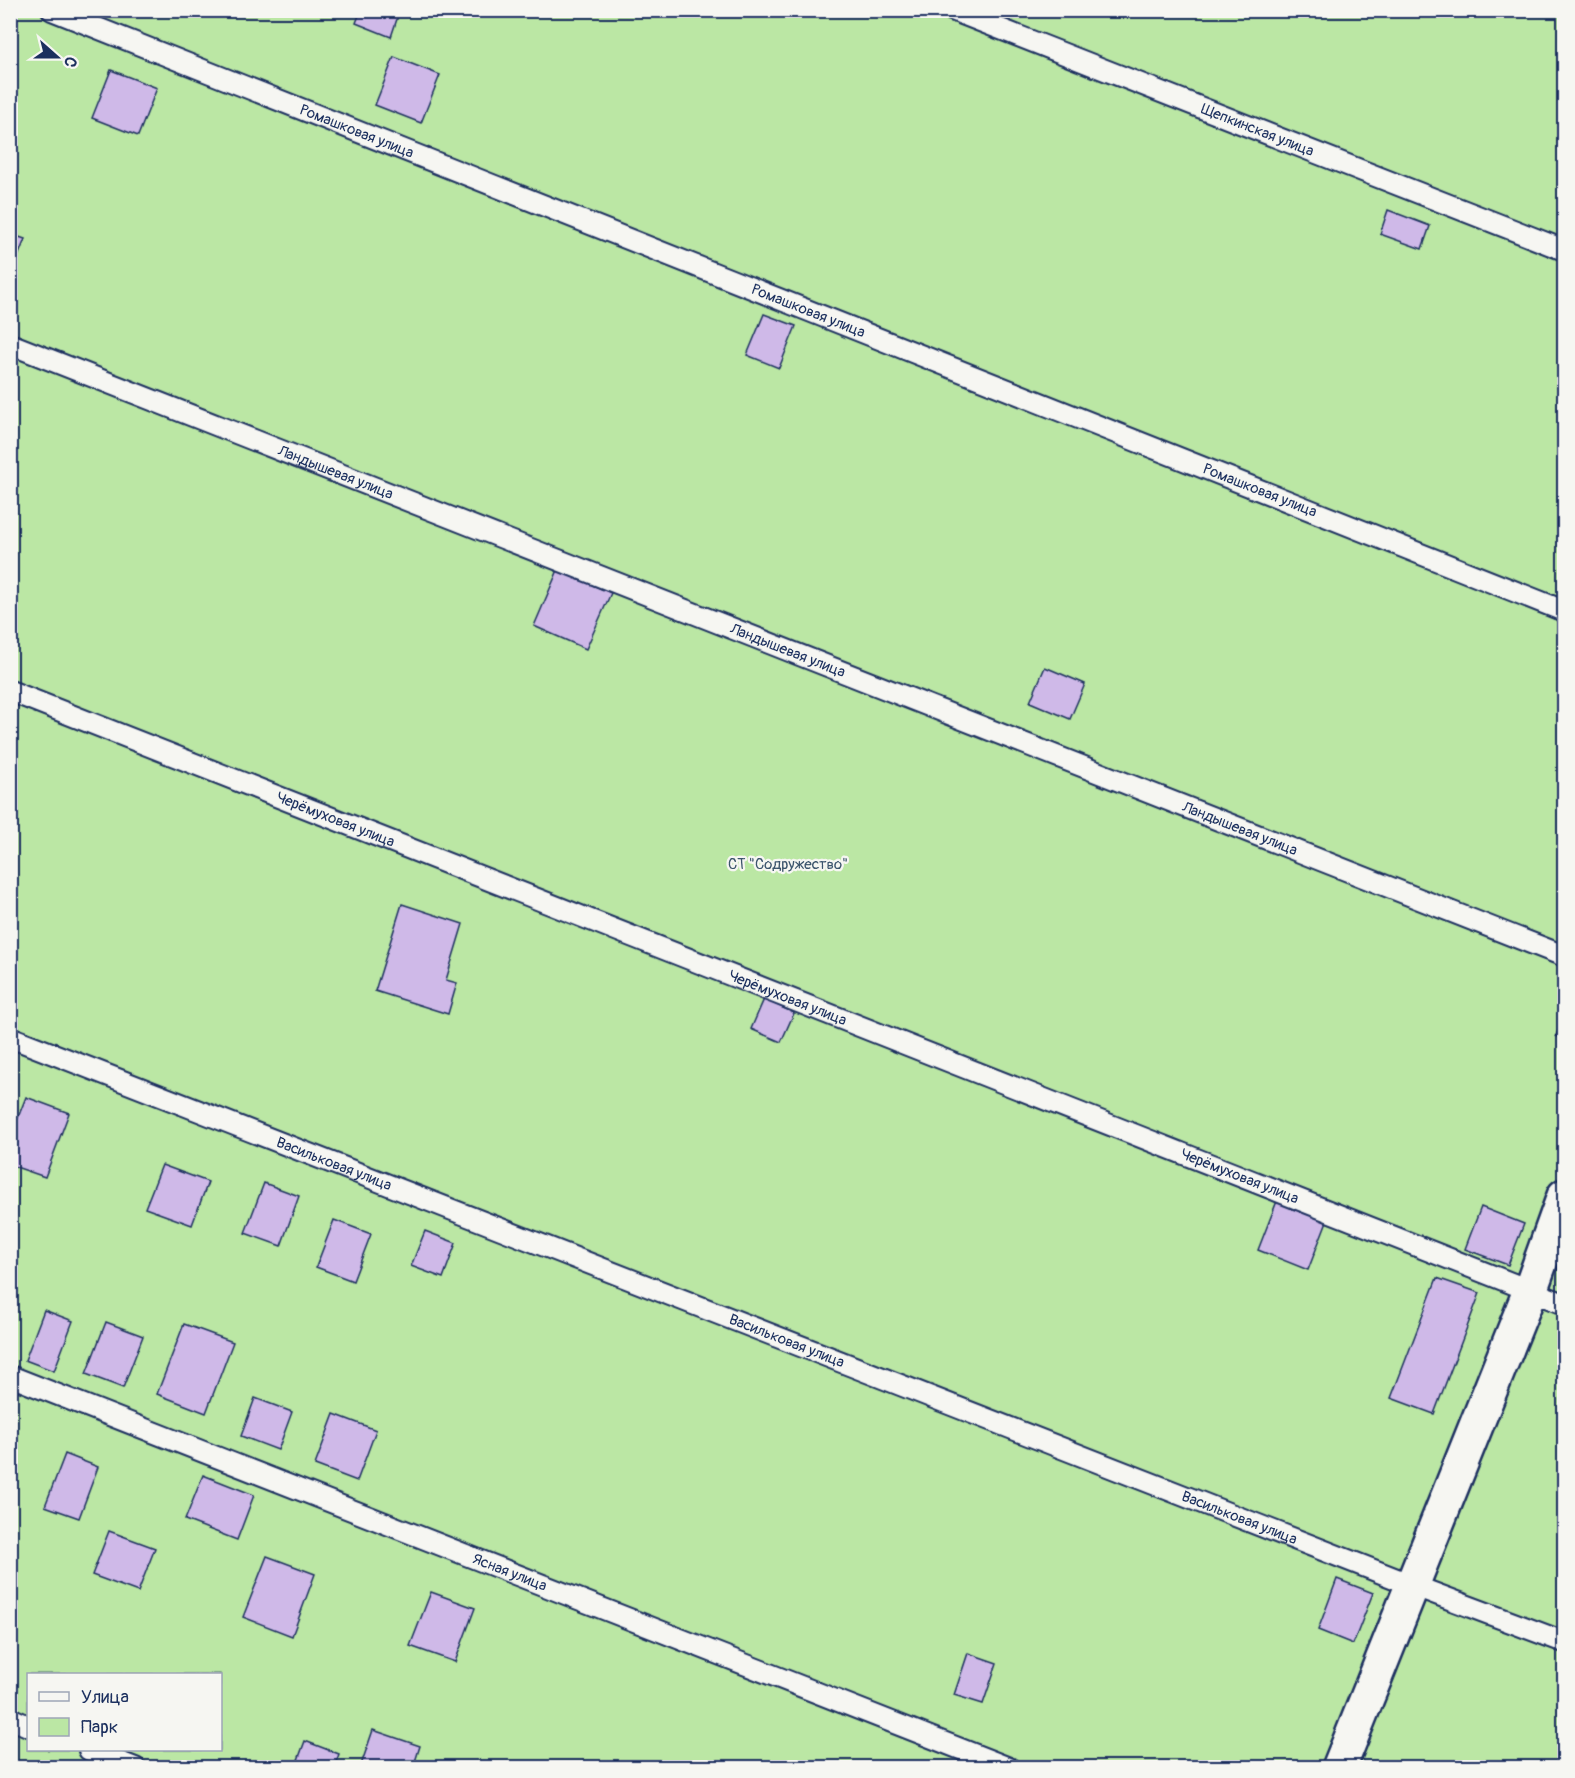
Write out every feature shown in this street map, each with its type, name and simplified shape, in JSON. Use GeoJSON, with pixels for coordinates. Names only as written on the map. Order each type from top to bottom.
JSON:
{"type":"FeatureCollection","features":[{"type":"Feature","properties":{"kind":"street"},"geometry":{"type":"LineString","coordinates":[[1339,1767],[1530,1291],[1564,1196]]}},
{"type":"Feature","properties":{"kind":"lane","name":"Ромашковая улица"},"geometry":{"type":"LineString","coordinates":[[52,10],[1564,611]]}},
{"type":"Feature","properties":{"kind":"lane","name":"Щепкинская улица"},"geometry":{"type":"LineString","coordinates":[[952,10],[1564,250]]}},
{"type":"Feature","properties":{"kind":"lane","name":"Ландышевая улица"},"geometry":{"type":"LineString","coordinates":[[10,344],[1564,956]]}},
{"type":"Feature","properties":{"kind":"lane","name":"Черёмуховая улица"},"geometry":{"type":"LineString","coordinates":[[10,692],[1564,1304]]}},
{"type":"Feature","properties":{"kind":"lane","name":"Васильковая улица"},"geometry":{"type":"LineString","coordinates":[[10,1037],[1412,1586],[1564,1642]]}},
{"type":"Feature","properties":{"kind":"lane","name":"Ясная улица"},"geometry":{"type":"LineString","coordinates":[[10,1376],[1009,1767]]}},
{"type":"Feature","properties":{"kind":"lane"},"geometry":{"type":"LineString","coordinates":[[10,1719],[27,1726]]}},
{"type":"Feature","properties":{"kind":"lane"},"geometry":{"type":"LineString","coordinates":[[94,1751],[135,1767]]}},
{"type":"Feature","properties":{"kind":"green space","name":"СТ \"Содружество\""},"geometry":{"type":"Polygon","coordinates":[[[11,11],[1564,11],[1564,1767],[11,1768],[11,11]]]}},
{"type":"Feature","properties":{"kind":"building"},"geometry":{"type":"Polygon","coordinates":[[[361,10],[400,10],[391,37],[356,23],[361,10]]]}},
{"type":"Feature","properties":{"kind":"building"},"geometry":{"type":"Polygon","coordinates":[[[394,57],[440,75],[421,123],[375,105],[394,57]]]}},
{"type":"Feature","properties":{"kind":"building"},"geometry":{"type":"Polygon","coordinates":[[[111,70],[157,88],[138,136],[92,118],[111,70]]]}},
{"type":"Feature","properties":{"kind":"building"},"geometry":{"type":"Polygon","coordinates":[[[1388,210],[1430,226],[1422,249],[1380,234],[1388,210]]]}},
{"type":"Feature","properties":{"kind":"building"},"geometry":{"type":"Polygon","coordinates":[[[10,234],[25,239],[10,277],[10,234]]]}},
{"type":"Feature","properties":{"kind":"building"},"geometry":{"type":"Polygon","coordinates":[[[764,314],[796,326],[779,368],[747,355],[764,314]]]}},
{"type":"Feature","properties":{"kind":"building"},"geometry":{"type":"Polygon","coordinates":[[[558,570],[611,593],[586,649],[534,626],[558,570]]]}},
{"type":"Feature","properties":{"kind":"building"},"geometry":{"type":"Polygon","coordinates":[[[1045,667],[1085,684],[1070,719],[1030,702],[1045,667]]]}},
{"type":"Feature","properties":{"kind":"building"},"geometry":{"type":"Polygon","coordinates":[[[402,904],[463,924],[446,980],[457,983],[448,1014],[375,991],[402,904]]]}},
{"type":"Feature","properties":{"kind":"building"},"geometry":{"type":"Polygon","coordinates":[[[764,999],[794,1013],[781,1042],[751,1029],[764,999]]]}},
{"type":"Feature","properties":{"kind":"building"},"geometry":{"type":"Polygon","coordinates":[[[1564,1015],[1564,1040],[1556,1036],[1564,1015]]]}},
{"type":"Feature","properties":{"kind":"building"},"geometry":{"type":"Polygon","coordinates":[[[26,1097],[69,1113],[45,1177],[10,1165],[10,1138],[26,1097]]]}},
{"type":"Feature","properties":{"kind":"building"},"geometry":{"type":"Polygon","coordinates":[[[162,1165],[208,1182],[192,1225],[145,1208],[162,1165]]]}},
{"type":"Feature","properties":{"kind":"building"},"geometry":{"type":"Polygon","coordinates":[[[264,1183],[299,1196],[281,1246],[245,1233],[264,1183]]]}},
{"type":"Feature","properties":{"kind":"building"},"geometry":{"type":"Polygon","coordinates":[[[1277,1201],[1327,1221],[1308,1270],[1258,1250],[1277,1201]]]}},
{"type":"Feature","properties":{"kind":"building"},"geometry":{"type":"Polygon","coordinates":[[[1481,1207],[1524,1224],[1508,1265],[1465,1249],[1481,1207]]]}},
{"type":"Feature","properties":{"kind":"building"},"geometry":{"type":"Polygon","coordinates":[[[334,1220],[371,1234],[353,1281],[316,1267],[334,1220]]]}},
{"type":"Feature","properties":{"kind":"building"},"geometry":{"type":"Polygon","coordinates":[[[425,1231],[456,1243],[443,1278],[411,1266],[425,1231]]]}},
{"type":"Feature","properties":{"kind":"building"},"geometry":{"type":"Polygon","coordinates":[[[1437,1278],[1480,1293],[1434,1414],[1391,1398],[1437,1278]]]}},
{"type":"Feature","properties":{"kind":"building"},"geometry":{"type":"Polygon","coordinates":[[[44,1310],[73,1321],[54,1371],[25,1360],[44,1310]]]}},
{"type":"Feature","properties":{"kind":"building"},"geometry":{"type":"Polygon","coordinates":[[[106,1322],[143,1336],[123,1388],[86,1374],[106,1322]]]}},
{"type":"Feature","properties":{"kind":"building"},"geometry":{"type":"Polygon","coordinates":[[[184,1324],[233,1342],[206,1413],[157,1394],[184,1324]]]}},
{"type":"Feature","properties":{"kind":"building"},"geometry":{"type":"Polygon","coordinates":[[[255,1398],[292,1412],[278,1450],[241,1436],[255,1398]]]}},
{"type":"Feature","properties":{"kind":"building"},"geometry":{"type":"Polygon","coordinates":[[[334,1414],[376,1430],[357,1481],[315,1465],[334,1414]]]}},
{"type":"Feature","properties":{"kind":"building"},"geometry":{"type":"Polygon","coordinates":[[[65,1454],[98,1467],[79,1518],[45,1506],[65,1454]]]}},
{"type":"Feature","properties":{"kind":"building"},"geometry":{"type":"Polygon","coordinates":[[[203,1475],[254,1495],[237,1540],[185,1520],[203,1475]]]}},
{"type":"Feature","properties":{"kind":"building"},"geometry":{"type":"Polygon","coordinates":[[[109,1531],[155,1548],[138,1592],[92,1575],[109,1531]]]}},
{"type":"Feature","properties":{"kind":"building"},"geometry":{"type":"Polygon","coordinates":[[[267,1556],[315,1574],[292,1636],[243,1617],[267,1556]]]}},
{"type":"Feature","properties":{"kind":"building"},"geometry":{"type":"Polygon","coordinates":[[[1337,1579],[1373,1593],[1353,1644],[1318,1630],[1337,1579]]]}},
{"type":"Feature","properties":{"kind":"building"},"geometry":{"type":"Polygon","coordinates":[[[431,1592],[475,1608],[455,1662],[410,1646],[431,1592]]]}},
{"type":"Feature","properties":{"kind":"building"},"geometry":{"type":"Polygon","coordinates":[[[968,1653],[997,1663],[983,1704],[954,1695],[968,1653]]]}},
{"type":"Feature","properties":{"kind":"building"},"geometry":{"type":"Polygon","coordinates":[[[373,1730],[420,1746],[413,1768],[360,1768],[373,1730]]]}},
{"type":"Feature","properties":{"kind":"building"},"geometry":{"type":"Polygon","coordinates":[[[305,1741],[339,1754],[334,1768],[295,1768],[305,1741]]]}}]}
